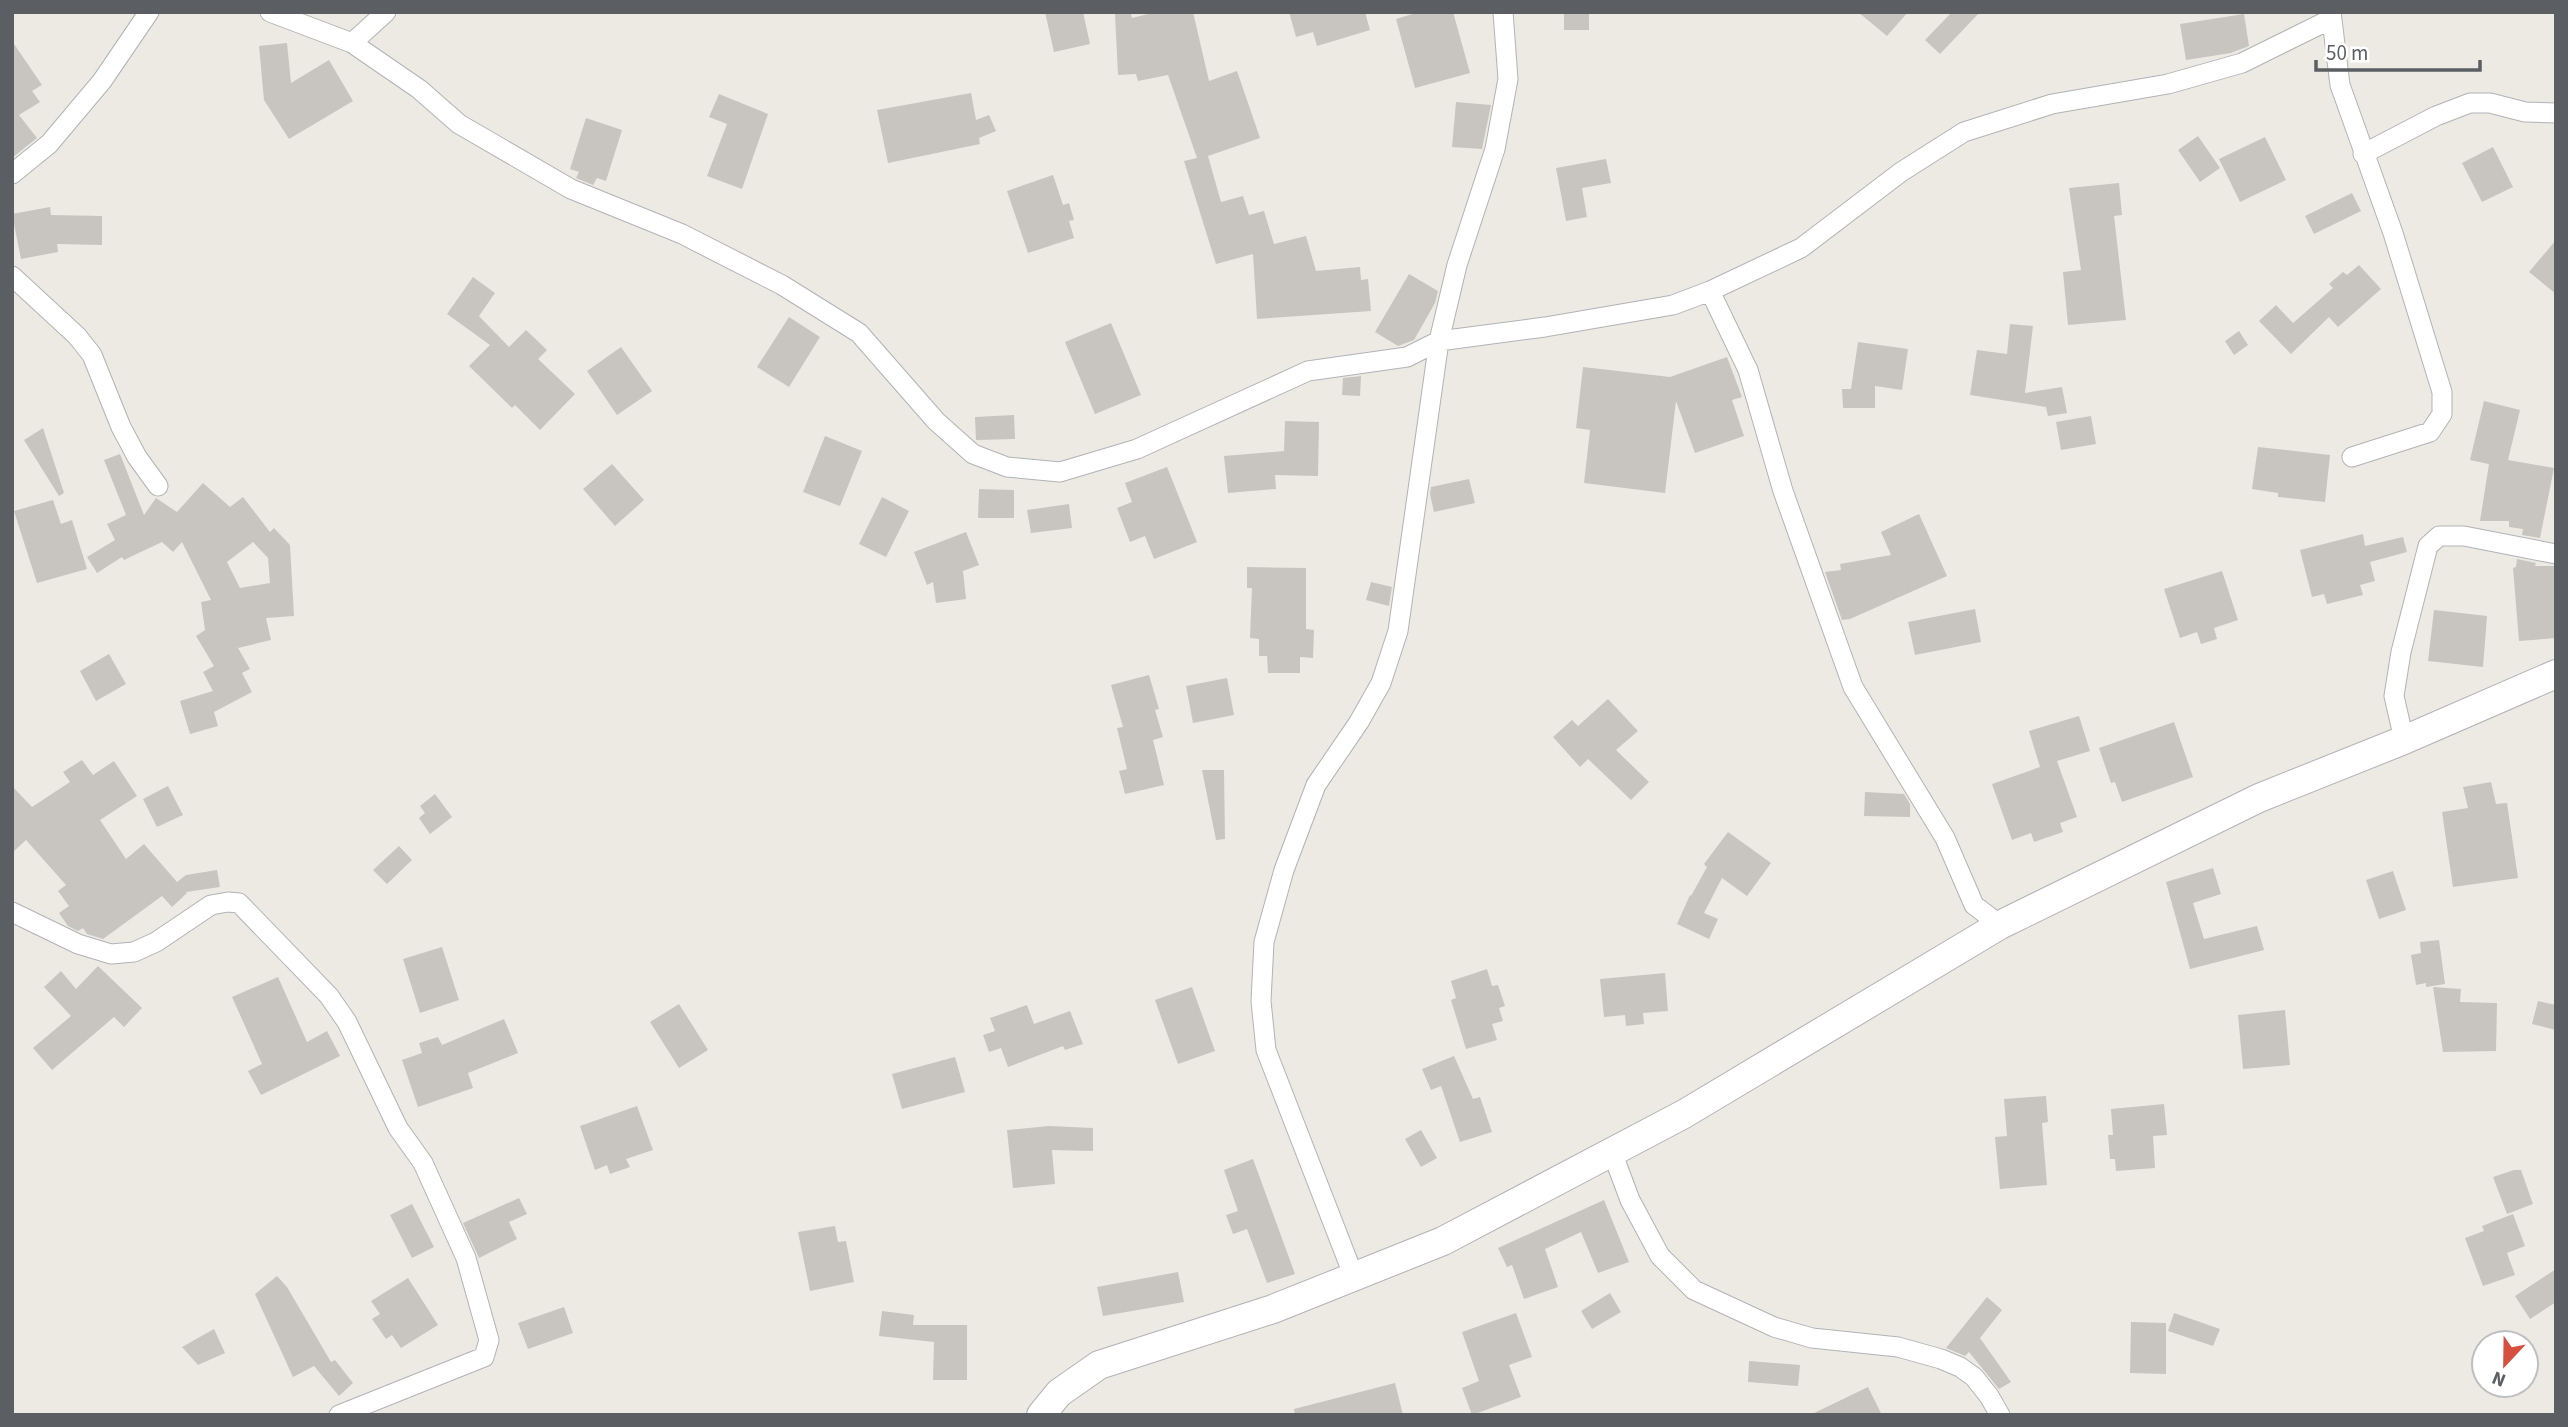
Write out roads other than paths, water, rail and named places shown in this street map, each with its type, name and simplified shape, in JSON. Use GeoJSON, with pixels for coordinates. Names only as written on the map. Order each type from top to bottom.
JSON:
{"type":"FeatureCollection","features":[{"type":"Feature","properties":{"kind":"main road"},"geometry":{"type":"LineString","coordinates":[[1041,1415],[1059,1394],[1099,1365],[1273,1309],[1443,1241],[1684,1114],[2000,925],[2259,798],[2404,740],[2556,674]]}},
{"type":"Feature","properties":{"kind":"street"},"geometry":{"type":"LineString","coordinates":[[12,174],[50,144],[102,81],[149,12]]}},
{"type":"Feature","properties":{"kind":"street"},"geometry":{"type":"LineString","coordinates":[[270,12],[352,43],[419,89],[458,124],[560,182],[682,233],[782,285],[859,333],[936,421],[973,454],[1007,467],[1060,472],[1136,449],[1308,371],[1407,357],[1439,341],[1545,327],[1673,305],[1710,291],[1801,247],[1901,172],[1964,132],[2052,104],[2168,84],[2242,63],[2331,16],[2340,85],[2393,233],[2442,392],[2442,414],[2430,432],[2352,457]]}},
{"type":"Feature","properties":{"kind":"street"},"geometry":{"type":"LineString","coordinates":[[352,43],[386,12]]}},
{"type":"Feature","properties":{"kind":"street"},"geometry":{"type":"LineString","coordinates":[[1354,1277],[1266,1050],[1261,1001],[1264,942],[1284,870],[1316,785],[1359,722],[1381,683],[1398,631],[1439,341],[1457,265],[1495,149],[1508,79],[1503,12]]}},
{"type":"Feature","properties":{"kind":"street"},"geometry":{"type":"LineString","coordinates":[[2363,154],[2470,103],[2490,103],[2525,112],[2556,113]]}},
{"type":"Feature","properties":{"kind":"street"},"geometry":{"type":"LineString","coordinates":[[12,276],[77,336],[92,355],[121,427],[158,486]]}},
{"type":"Feature","properties":{"kind":"street"},"geometry":{"type":"LineString","coordinates":[[1710,291],[1748,370],[1783,491],[1853,687],[1945,838],[1974,905],[2000,925]]}},
{"type":"Feature","properties":{"kind":"street"},"geometry":{"type":"LineString","coordinates":[[2404,740],[2394,696],[2401,652],[2428,546],[2439,536],[2464,536],[2556,554]]}},
{"type":"Feature","properties":{"kind":"street"},"geometry":{"type":"LineString","coordinates":[[12,912],[78,944],[111,954],[134,952],[156,942],[211,905],[239,903],[329,996],[347,1022],[398,1128],[423,1163],[461,1246],[489,1340],[484,1357],[339,1415]]}},
{"type":"Feature","properties":{"kind":"street"},"geometry":{"type":"LineString","coordinates":[[1612,1152],[1630,1200],[1660,1256],[1694,1290],[1773,1327],[1812,1338],[1898,1347],[1941,1359],[1960,1367],[1973,1377],[2000,1415]]}}]}
